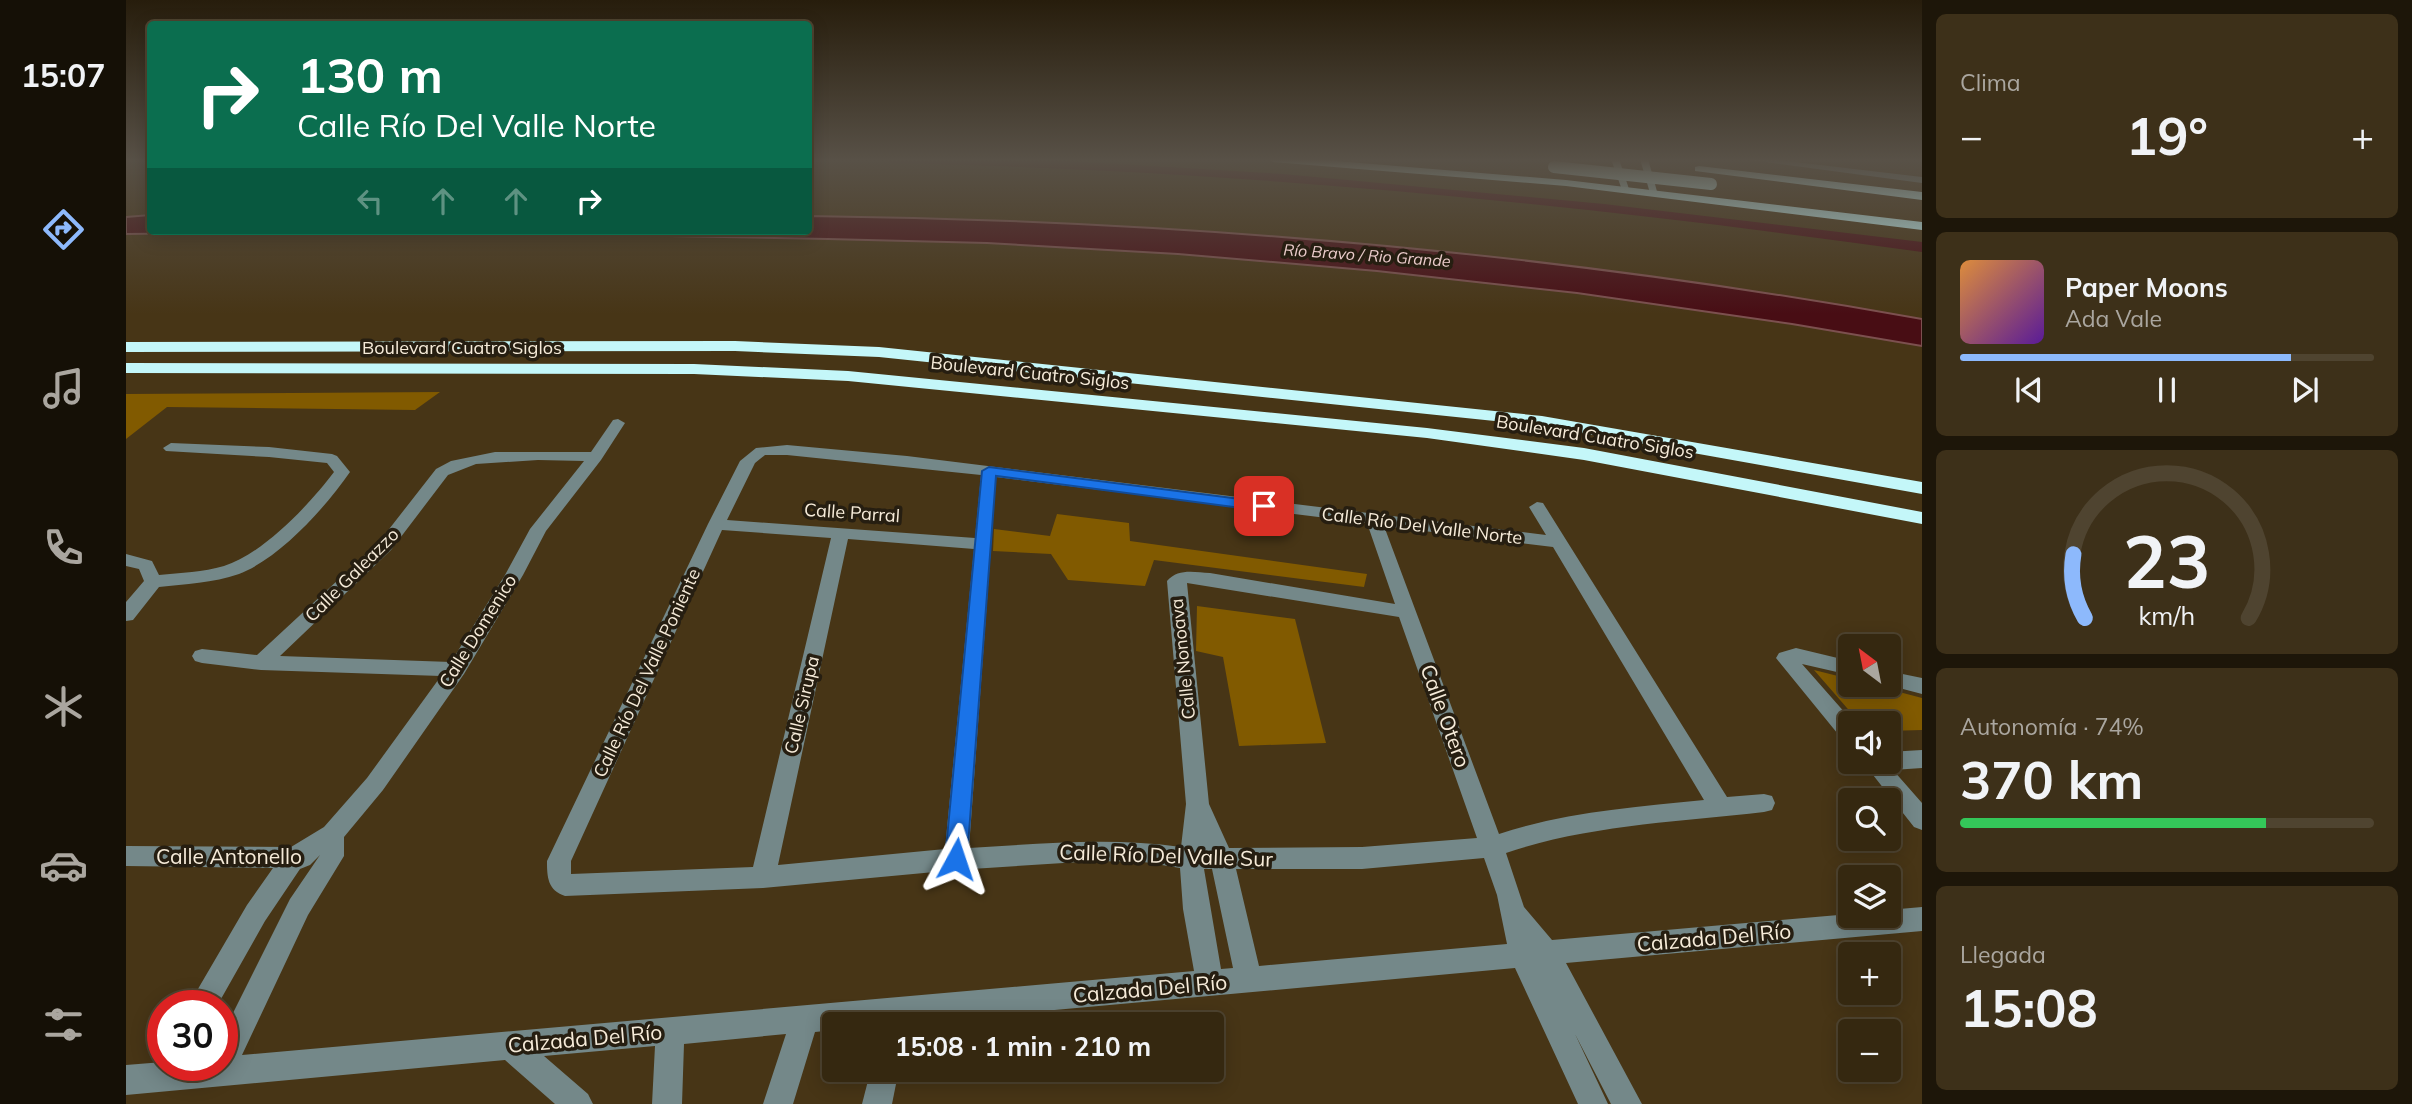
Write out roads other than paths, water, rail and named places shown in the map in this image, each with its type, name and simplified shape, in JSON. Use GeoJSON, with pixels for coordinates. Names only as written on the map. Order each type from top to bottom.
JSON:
{"type":"FeatureCollection","features":[{"type":"Feature","properties":{"kind":"highway"},"geometry":{"type":"LineString","coordinates":[[1797,211],[1922,226]]}},
{"type":"Feature","properties":{"kind":"highway","name":"Boulevard Cuatro Siglos"},"geometry":{"type":"LineString","coordinates":[[126,347],[735,346],[879,352],[1542,421],[1922,488]]}},
{"type":"Feature","properties":{"kind":"highway","name":"Boulevard Cuatro Siglos"},"geometry":{"type":"LineString","coordinates":[[126,368],[694,369],[848,376],[1427,433],[1584,454],[1922,518]]}},
{"type":"Feature","properties":{"kind":"street","name":"Calle Domenico"},"geometry":{"type":"LineString","coordinates":[[238,1033],[332,845],[457,669],[514,575],[538,529],[596,457],[618,424]]}},
{"type":"Feature","properties":{"kind":"street"},"geometry":{"type":"LineString","coordinates":[[126,615],[153,582],[233,570],[257,558],[332,488],[342,472],[332,460],[320,458],[269,452],[171,448]]}},
{"type":"Feature","properties":{"kind":"street","name":"Calle Río Del Valle Norte"},"geometry":{"type":"LineString","coordinates":[[748,461],[761,451],[787,450],[907,461],[1558,542]]}},
{"type":"Feature","properties":{"kind":"street","name":"Calle Galeazzo"},"geometry":{"type":"LineString","coordinates":[[261,663],[385,546],[442,472],[454,465],[480,458],[596,457]]}},
{"type":"Feature","properties":{"kind":"street","name":"Calle Río Del Valle Poniente"},"geometry":{"type":"LineString","coordinates":[[565,885],[557,873],[559,861],[748,461]]}},
{"type":"Feature","properties":{"kind":"street"},"geometry":{"type":"LineString","coordinates":[[956,859],[985,544],[989,471]]}},
{"type":"Feature","properties":{"kind":"street","name":"Calle Río Del Valle Norte"},"geometry":{"type":"LineString","coordinates":[[1537,506],[1720,806]]}},
{"type":"Feature","properties":{"kind":"street","name":"Calle Otero"},"geometry":{"type":"LineString","coordinates":[[1374,520],[1514,913],[1534,955],[1593,1104]]}},
{"type":"Feature","properties":{"kind":"street","name":"Calle Parral"},"geometry":{"type":"LineString","coordinates":[[716,524],[985,544]]}},
{"type":"Feature","properties":{"kind":"street","name":"Calle Sirupa"},"geometry":{"type":"LineString","coordinates":[[763,877],[841,533]]}},
{"type":"Feature","properties":{"kind":"street"},"geometry":{"type":"LineString","coordinates":[[126,560],[146,565],[153,582]]}},
{"type":"Feature","properties":{"kind":"street","name":"Calle Nonoava"},"geometry":{"type":"LineString","coordinates":[[1210,984],[1195,909],[1191,859],[1198,804],[1176,581],[1184,577],[1210,579],[1407,612]]}},
{"type":"Feature","properties":{"kind":"street"},"geometry":{"type":"LineString","coordinates":[[1838,665],[1796,655],[1787,657],[1838,719]]}},
{"type":"Feature","properties":{"kind":"street"},"geometry":{"type":"LineString","coordinates":[[202,656],[261,663],[457,669]]}},
{"type":"Feature","properties":{"kind":"street"},"geometry":{"type":"LineString","coordinates":[[1901,681],[1922,686]]}},
{"type":"Feature","properties":{"kind":"street"},"geometry":{"type":"LineString","coordinates":[[1901,760],[1922,759]]}},
{"type":"Feature","properties":{"kind":"street"},"geometry":{"type":"LineString","coordinates":[[1883,774],[1922,820]]}},
{"type":"Feature","properties":{"kind":"street","name":"Calle Río Del Valle Sur"},"geometry":{"type":"LineString","coordinates":[[565,885],[763,877],[956,859],[1095,851],[1144,852],[1191,859],[1222,860],[1362,858],[1492,847],[1543,830],[1584,822],[1764,803]]}},
{"type":"Feature","properties":{"kind":"street","name":"Calle Nonoava"},"geometry":{"type":"LineString","coordinates":[[1198,804],[1222,860],[1249,981]]}},
{"type":"Feature","properties":{"kind":"street","name":"Calle Domenico"},"geometry":{"type":"LineString","coordinates":[[211,990],[256,913],[294,858],[332,845]]}},
{"type":"Feature","properties":{"kind":"street","name":"Calle Antonello"},"geometry":{"type":"LineString","coordinates":[[126,856],[294,858]]}},
{"type":"Feature","properties":{"kind":"street","name":"Calzada Del Río"},"geometry":{"type":"LineString","coordinates":[[951,1012],[1210,984],[1922,919]]}},
{"type":"Feature","properties":{"kind":"street","name":"Calle Otero"},"geometry":{"type":"LineString","coordinates":[[1534,955],[1627,1104]]}},
{"type":"Feature","properties":{"kind":"street"},"geometry":{"type":"LineString","coordinates":[[778,1104],[805,1020]]}},
{"type":"Feature","properties":{"kind":"street","name":"Calzada Del Río"},"geometry":{"type":"LineString","coordinates":[[238,1070],[822,1020]]}},
{"type":"Feature","properties":{"kind":"street"},"geometry":{"type":"LineString","coordinates":[[667,1104],[670,1031]]}},
{"type":"Feature","properties":{"kind":"street"},"geometry":{"type":"LineString","coordinates":[[510,1045],[578,1104]]}},
{"type":"Feature","properties":{"kind":"street","name":"Calzada Del Río"},"geometry":{"type":"LineString","coordinates":[[126,1080],[147,1076]]}},
{"type":"Feature","properties":{"kind":"street"},"geometry":{"type":"LineString","coordinates":[[877,1104],[881,1082]]}},
{"type":"Feature","properties":{"kind":"water"},"geometry":{"type":"Polygon","coordinates":[[[147,215],[147,234],[126,234],[126,217],[147,215]]]}},
{"type":"Feature","properties":{"kind":"water","name":"Río Bravo / Rio Grande"},"geometry":{"type":"Polygon","coordinates":[[[812,216],[1088,224],[1367,244],[1646,276],[1922,319],[1922,346],[1577,293],[1377,271],[1178,254],[987,243],[614,235],[812,235],[812,216]]]}},
{"type":"Feature","properties":{"kind":"waterway"},"geometry":{"type":"LineString","coordinates":[[1624,211],[1922,247]]}}]}
